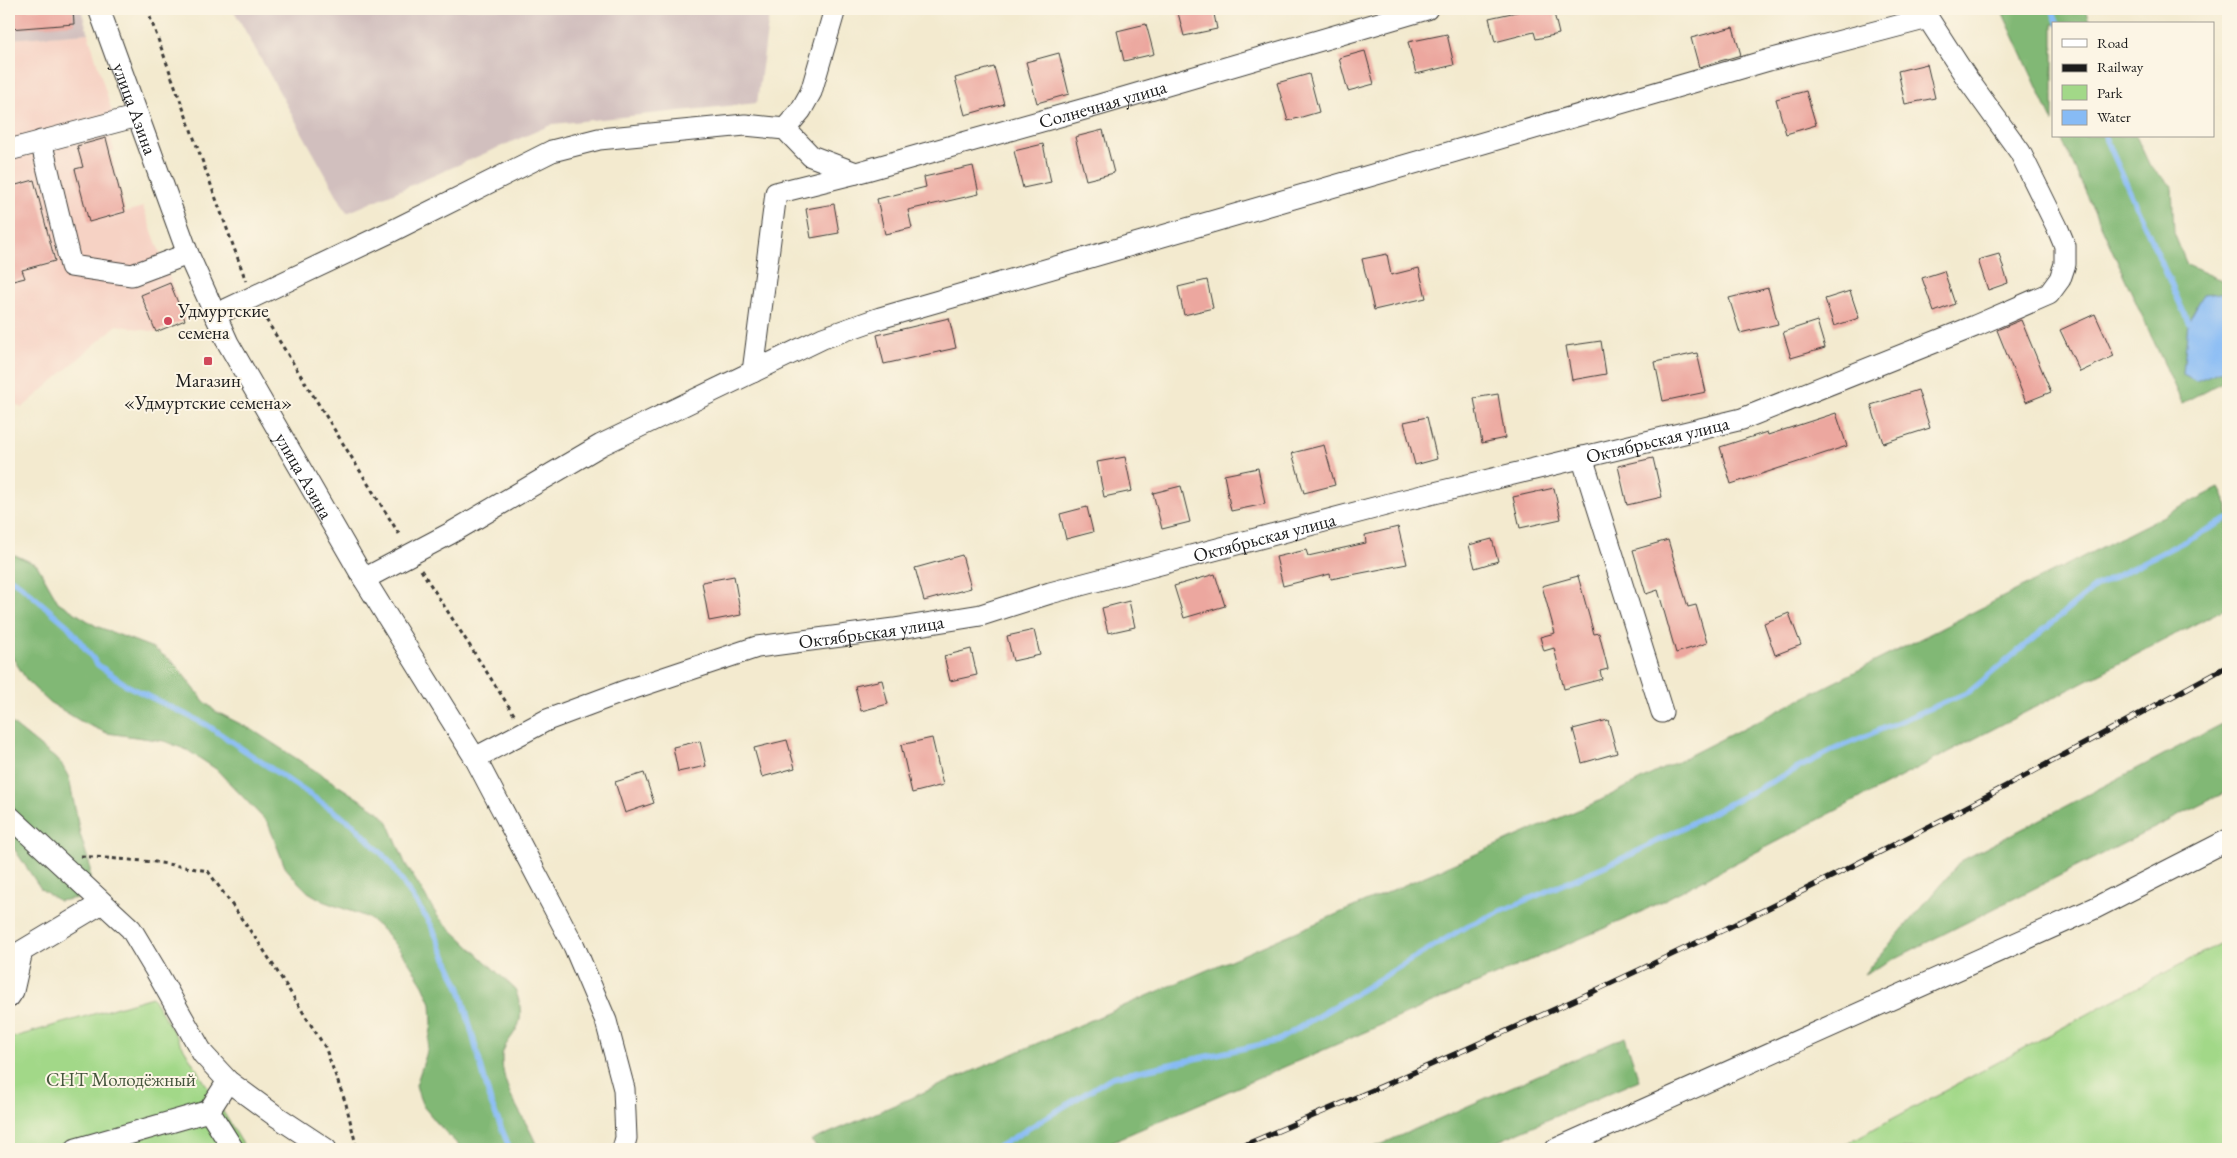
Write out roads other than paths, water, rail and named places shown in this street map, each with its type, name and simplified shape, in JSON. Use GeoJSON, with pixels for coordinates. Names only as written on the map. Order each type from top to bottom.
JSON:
{"type":"FeatureCollection","features":[{"type":"Feature","properties":{"kind":"street","name":"улица Азина"},"geometry":{"type":"LineString","coordinates":[[99,9],[188,254],[228,343],[364,579],[475,758],[574,946],[606,1021],[624,1089],[626,1138],[623,1149]]}},
{"type":"Feature","properties":{"kind":"street"},"geometry":{"type":"LineString","coordinates":[[785,129],[802,110],[811,92],[835,9]]}},
{"type":"Feature","properties":{"kind":"street","name":"Солнечная улица"},"geometry":{"type":"LineString","coordinates":[[753,372],[776,193],[856,173],[1099,105],[1427,9]]}},
{"type":"Feature","properties":{"kind":"street"},"geometry":{"type":"LineString","coordinates":[[364,579],[451,533],[601,445],[823,338],[880,318],[1925,13]]}},
{"type":"Feature","properties":{"kind":"street","name":"Октябрьская улица"},"geometry":{"type":"LineString","coordinates":[[475,758],[547,720],[622,692],[757,647],[982,615],[1050,593],[1397,502],[1742,419],[1975,326],[2049,294],[2060,279],[2065,264],[2065,246],[2057,226],[2020,152],[1966,77],[1925,13]]}},
{"type":"Feature","properties":{"kind":"street"},"geometry":{"type":"LineString","coordinates":[[9,150],[138,116]]}},
{"type":"Feature","properties":{"kind":"street"},"geometry":{"type":"LineString","coordinates":[[215,315],[388,233],[552,151],[599,139],[745,125],[785,129],[811,156],[856,173]]}},
{"type":"Feature","properties":{"kind":"street"},"geometry":{"type":"LineString","coordinates":[[41,142],[70,266],[132,275],[188,254]]}},
{"type":"Feature","properties":{"kind":"street"},"geometry":{"type":"LineString","coordinates":[[1582,457],[1662,712]]}},
{"type":"Feature","properties":{"kind":"street"},"geometry":{"type":"LineString","coordinates":[[9,816],[131,929],[156,969],[203,1054],[228,1081],[326,1149]]}},
{"type":"Feature","properties":{"kind":"street"},"geometry":{"type":"LineString","coordinates":[[1556,1149],[2095,908],[2228,840]]}},
{"type":"Feature","properties":{"kind":"street"},"geometry":{"type":"LineString","coordinates":[[9,997],[13,991],[15,955],[102,903]]}},
{"type":"Feature","properties":{"kind":"street"},"geometry":{"type":"LineString","coordinates":[[76,1149],[209,1111],[228,1081]]}},
{"type":"Feature","properties":{"kind":"street"},"geometry":{"type":"LineString","coordinates":[[209,1111],[233,1149]]}},
{"type":"Feature","properties":{"kind":"water"},"geometry":{"type":"Polygon","coordinates":[[[2228,292],[2228,368],[2196,381],[2183,374],[2188,322],[2203,295],[2228,292]]]}},
{"type":"Feature","properties":{"kind":"waterway"},"geometry":{"type":"LineString","coordinates":[[2052,9],[2057,22]]}},
{"type":"Feature","properties":{"kind":"waterway"},"geometry":{"type":"LineString","coordinates":[[2106,138],[2188,322]]}},
{"type":"Feature","properties":{"kind":"waterway"},"geometry":{"type":"LineString","coordinates":[[995,1149],[1112,1077],[1277,1041],[1467,926],[1632,854],[1835,749],[1969,692],[2095,587],[2228,519]]}},
{"type":"Feature","properties":{"kind":"waterway"},"geometry":{"type":"LineString","coordinates":[[9,578],[19,584],[68,626],[98,665],[128,686],[207,725],[353,824],[388,860],[431,925],[460,989],[491,1103],[510,1149]]}},
{"type":"Feature","properties":{"kind":"railway"},"geometry":{"type":"LineString","coordinates":[[1235,1149],[1489,1039],[1740,922],[1946,818],[2228,666]]}},
{"type":"Feature","properties":{"kind":"place","name":"Удмуртские семена"},"geometry":{"type":"Point","coordinates":[168,321]}},
{"type":"Feature","properties":{"kind":"place","name":"Магазин «Удмуртские семена»"},"geometry":{"type":"Point","coordinates":[208,361]}},
{"type":"Feature","properties":{"kind":"park label","name":"СНТ Молодёжный"},"geometry":{"type":"Point","coordinates":[121,1079]}}]}
